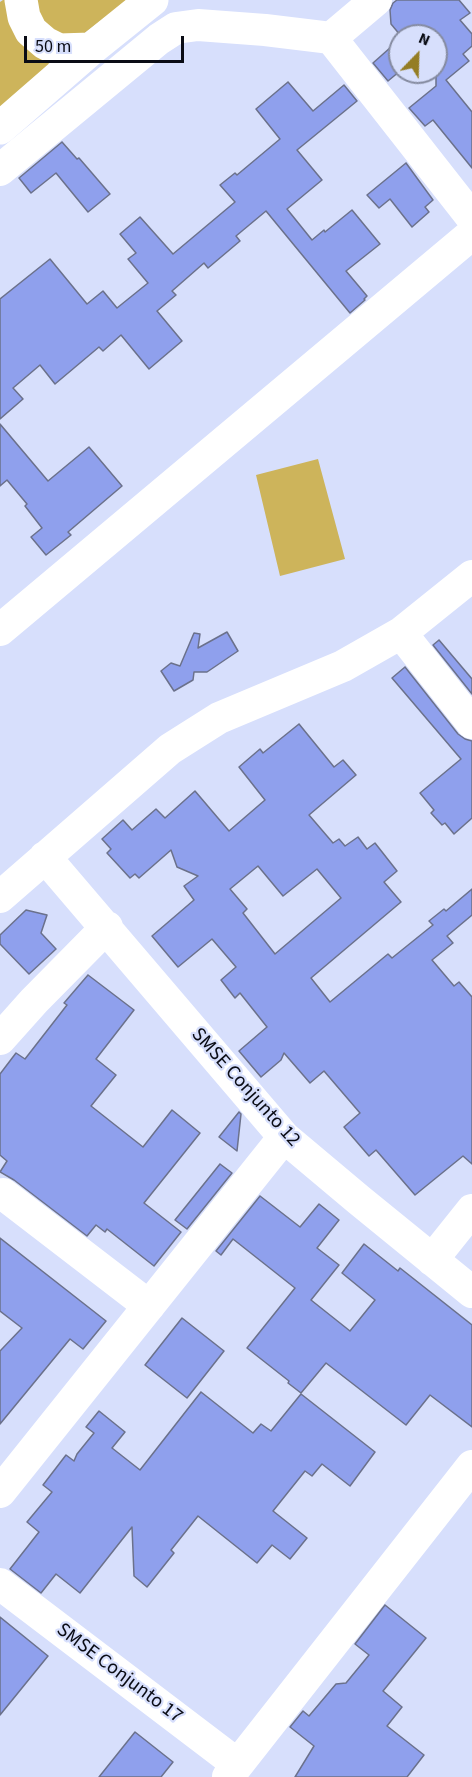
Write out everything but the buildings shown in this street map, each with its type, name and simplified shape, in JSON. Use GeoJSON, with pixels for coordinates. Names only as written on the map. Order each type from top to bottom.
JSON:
{"type":"FeatureCollection","features":[{"type":"Feature","properties":{"kind":"main road"},"geometry":{"type":"LineString","coordinates":[[21,0],[24,17],[31,31],[45,43],[59,50],[91,49]]}},
{"type":"Feature","properties":{"kind":"main road"},"geometry":{"type":"LineString","coordinates":[[0,128],[91,49],[152,0]]}},
{"type":"Feature","properties":{"kind":"street"},"geometry":{"type":"LineString","coordinates":[[331,38],[376,0]]}},
{"type":"Feature","properties":{"kind":"street"},"geometry":{"type":"LineString","coordinates":[[0,171],[159,39],[176,28],[198,25],[266,30],[331,38],[472,218]]}},
{"type":"Feature","properties":{"kind":"street"},"geometry":{"type":"LineString","coordinates":[[0,630],[472,234]]}},
{"type":"Feature","properties":{"kind":"street"},"geometry":{"type":"LineString","coordinates":[[0,897],[170,749],[219,718],[343,666],[401,633],[472,576]]}},
{"type":"Feature","properties":{"kind":"street"},"geometry":{"type":"LineString","coordinates":[[401,633],[472,723]]}},
{"type":"Feature","properties":{"kind":"street","name":"SMSE Conjunto 12"},"geometry":{"type":"LineString","coordinates":[[45,857],[284,1137],[472,1292]]}},
{"type":"Feature","properties":{"kind":"street"},"geometry":{"type":"LineString","coordinates":[[0,1039],[106,927]]}},
{"type":"Feature","properties":{"kind":"street"},"geometry":{"type":"LineString","coordinates":[[0,1492],[284,1137]]}},
{"type":"Feature","properties":{"kind":"street"},"geometry":{"type":"LineString","coordinates":[[3,1194],[149,1305]]}},
{"type":"Feature","properties":{"kind":"street"},"geometry":{"type":"LineString","coordinates":[[432,1260],[472,1210]]}},
{"type":"Feature","properties":{"kind":"street"},"geometry":{"type":"LineString","coordinates":[[232,1771],[472,1466]]}},
{"type":"Feature","properties":{"kind":"street","name":"SMSE Conjunto 17"},"geometry":{"type":"LineString","coordinates":[[0,1584],[232,1771]]}},
{"type":"Feature","properties":{"kind":"shaded area"},"geometry":{"type":"Polygon","coordinates":[[[12,0],[67,63],[0,118],[0,2],[12,0]]]}},
{"type":"Feature","properties":{"kind":"shaded area"},"geometry":{"type":"Polygon","coordinates":[[[35,0],[128,0],[78,38],[42,29],[35,0]]]}},
{"type":"Feature","properties":{"kind":"shaded area"},"geometry":{"type":"Polygon","coordinates":[[[318,459],[345,559],[280,576],[256,475],[318,459]]]}}]}
